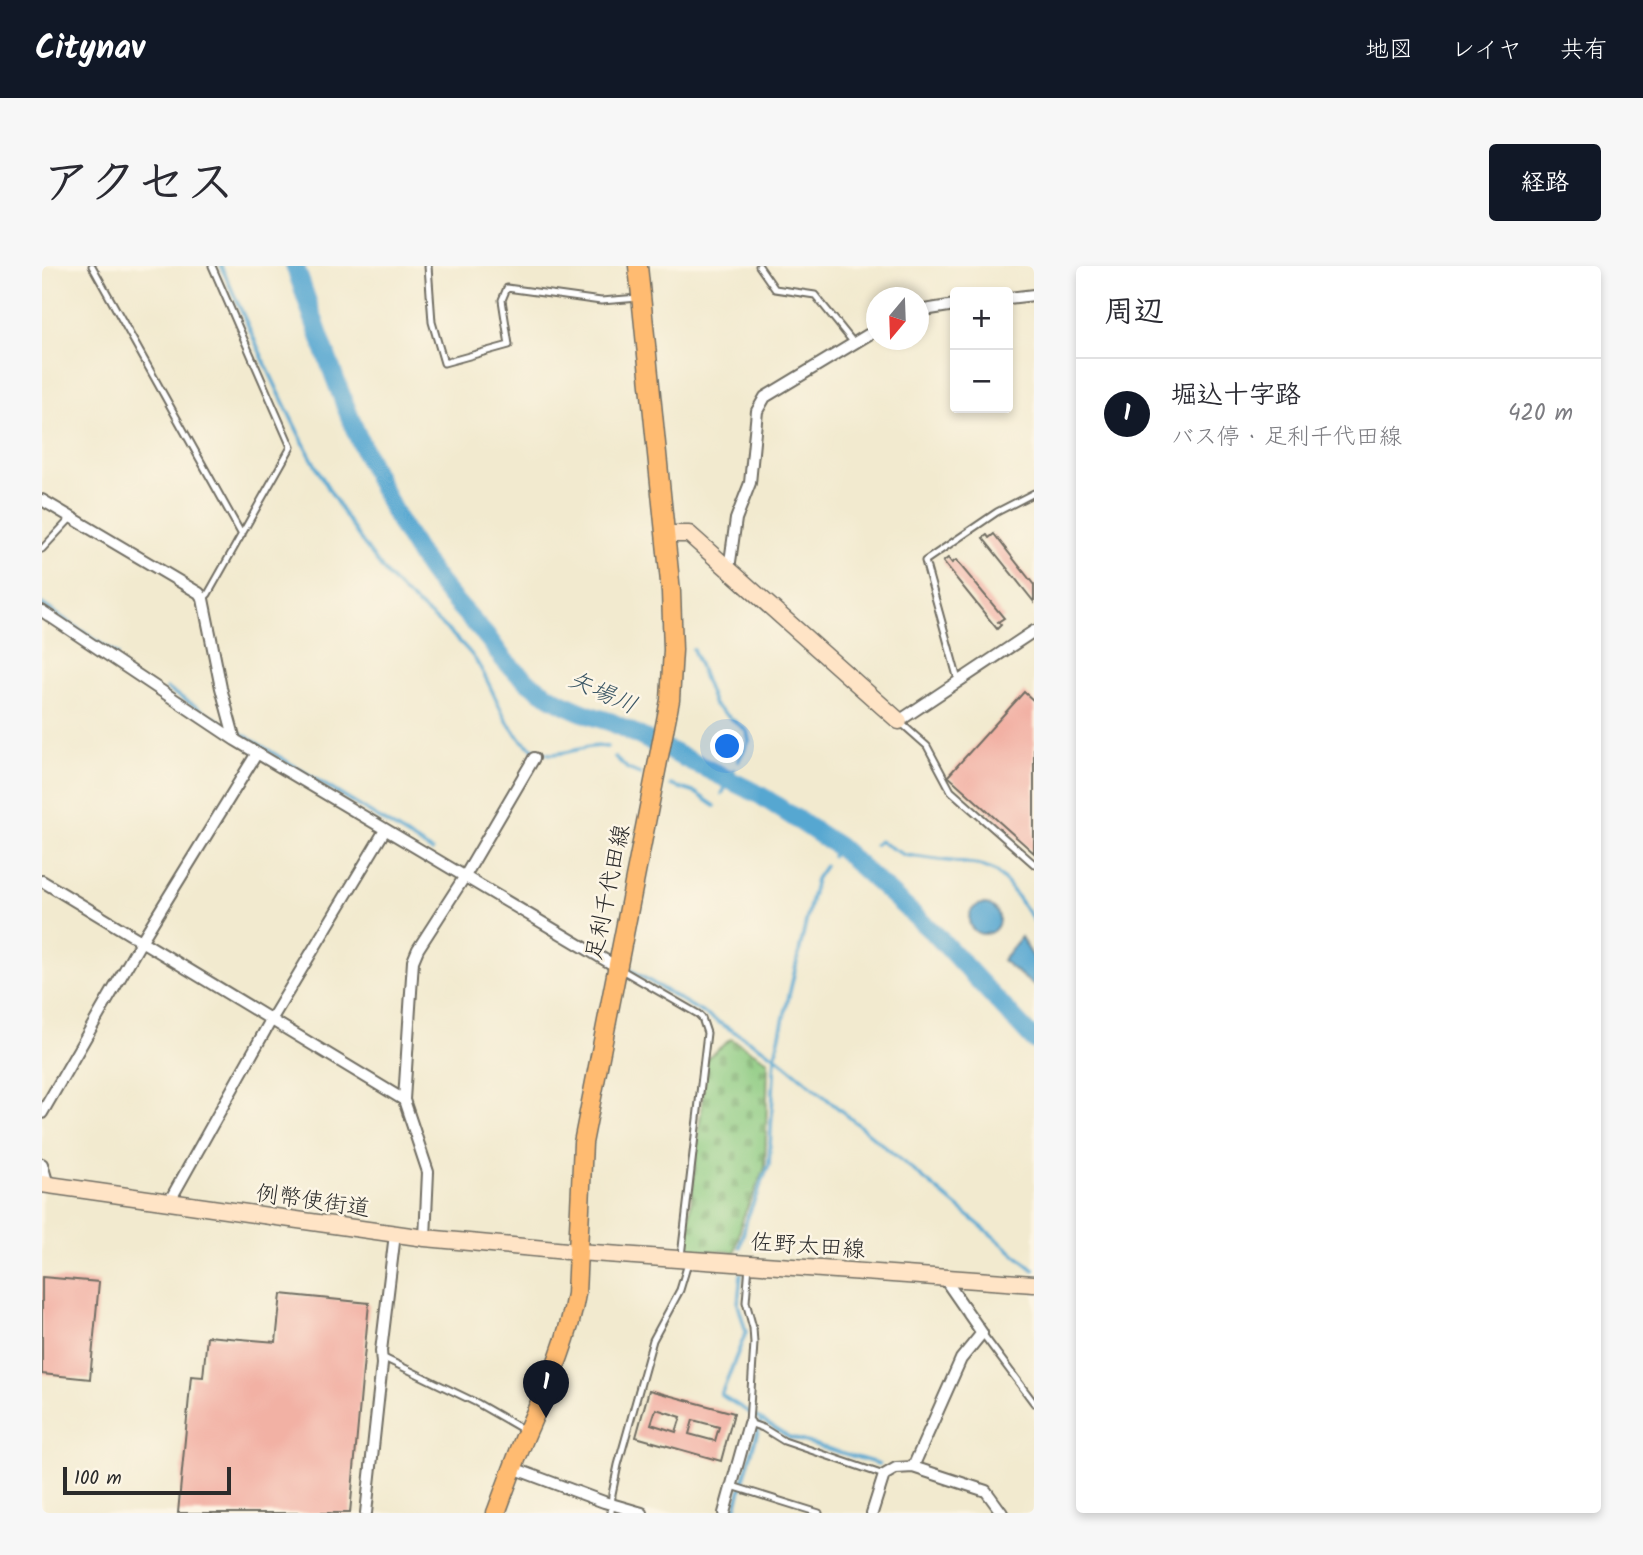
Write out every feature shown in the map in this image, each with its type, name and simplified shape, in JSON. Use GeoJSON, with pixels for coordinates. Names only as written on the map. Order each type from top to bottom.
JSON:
{"type":"FeatureCollection","features":[{"type":"Feature","properties":{"kind":"main road","name":"足利千代田線"},"geometry":{"type":"LineString","coordinates":[[496,1513],[569,1332],[576,1294],[583,1143],[670,700],[673,650],[666,534],[638,266]]}},
{"type":"Feature","properties":{"kind":"main road"},"geometry":{"type":"LineString","coordinates":[[666,534],[690,534],[899,721]]}},
{"type":"Feature","properties":{"kind":"main road","name":"例幣使街道"},"geometry":{"type":"LineString","coordinates":[[45,1184],[425,1238],[578,1252]]}},
{"type":"Feature","properties":{"kind":"main road","name":"佐野太田線"},"geometry":{"type":"LineString","coordinates":[[578,1252],[1034,1284]]}},
{"type":"Feature","properties":{"kind":"street"},"geometry":{"type":"LineString","coordinates":[[1013,297],[1034,295]]}},
{"type":"Feature","properties":{"kind":"street"},"geometry":{"type":"LineString","coordinates":[[929,309],[950,306]]}},
{"type":"Feature","properties":{"kind":"street"},"geometry":{"type":"LineString","coordinates":[[729,569],[736,519],[750,482],[757,411],[765,397],[866,338]]}},
{"type":"Feature","properties":{"kind":"street"},"geometry":{"type":"LineString","coordinates":[[42,500],[199,593],[203,599],[221,688],[235,740]]}},
{"type":"Feature","properties":{"kind":"street"},"geometry":{"type":"LineString","coordinates":[[42,611],[235,740],[617,967]]}},
{"type":"Feature","properties":{"kind":"street"},"geometry":{"type":"LineString","coordinates":[[899,721],[1034,631]]}},
{"type":"Feature","properties":{"kind":"street"},"geometry":{"type":"LineString","coordinates":[[42,1113],[142,940],[257,753]]}},
{"type":"Feature","properties":{"kind":"street"},"geometry":{"type":"LineString","coordinates":[[425,1238],[428,1172],[404,1100],[413,961],[421,942],[465,876],[534,758]]}},
{"type":"Feature","properties":{"kind":"street"},"geometry":{"type":"LineString","coordinates":[[169,1202],[271,1020],[385,830]]}},
{"type":"Feature","properties":{"kind":"street"},"geometry":{"type":"LineString","coordinates":[[42,881],[404,1100]]}},
{"type":"Feature","properties":{"kind":"street"},"geometry":{"type":"LineString","coordinates":[[42,1164],[45,1184]]}},
{"type":"Feature","properties":{"kind":"street"},"geometry":{"type":"LineString","coordinates":[[366,1513],[395,1234]]}},
{"type":"Feature","properties":{"kind":"street"},"geometry":{"type":"LineString","coordinates":[[913,1466],[961,1359],[982,1333],[944,1278]]}},
{"type":"Feature","properties":{"kind":"street"},"geometry":{"type":"LineString","coordinates":[[724,1513],[749,1423]]}},
{"type":"Feature","properties":{"kind":"street"},"geometry":{"type":"LineString","coordinates":[[872,1513],[884,1475],[896,1468],[913,1466],[986,1491],[1002,1513]]}},
{"type":"Feature","properties":{"kind":"street"},"geometry":{"type":"LineString","coordinates":[[513,1468],[611,1508],[642,1513]]}},
{"type":"Feature","properties":{"kind":"lane"},"geometry":{"type":"LineString","coordinates":[[92,266],[242,535]]}},
{"type":"Feature","properties":{"kind":"lane"},"geometry":{"type":"LineString","coordinates":[[203,599],[291,447],[212,266]]}},
{"type":"Feature","properties":{"kind":"lane"},"geometry":{"type":"LineString","coordinates":[[428,266],[432,322],[444,363],[509,345],[502,300],[508,288],[601,301],[641,298]]}},
{"type":"Feature","properties":{"kind":"lane"},"geometry":{"type":"LineString","coordinates":[[759,266],[775,289],[815,295],[855,345]]}},
{"type":"Feature","properties":{"kind":"lane"},"geometry":{"type":"LineString","coordinates":[[958,681],[925,561],[997,512],[1034,493]]}},
{"type":"Feature","properties":{"kind":"lane"},"geometry":{"type":"LineString","coordinates":[[42,549],[72,518]]}},
{"type":"Feature","properties":{"kind":"lane"},"geometry":{"type":"LineString","coordinates":[[899,721],[927,746],[951,792],[1034,864]]}},
{"type":"Feature","properties":{"kind":"lane"},"geometry":{"type":"LineString","coordinates":[[611,1508],[624,1443],[653,1340],[680,1290],[707,1033],[698,1014],[617,967]]}},
{"type":"Feature","properties":{"kind":"lane"},"geometry":{"type":"LineString","coordinates":[[749,1264],[746,1302],[754,1343],[749,1423],[784,1441],[884,1475]]}},
{"type":"Feature","properties":{"kind":"lane"},"geometry":{"type":"LineString","coordinates":[[982,1333],[1034,1403]]}},
{"type":"Feature","properties":{"kind":"lane"},"geometry":{"type":"LineString","coordinates":[[382,1357],[477,1403],[527,1432]]}},
{"type":"Feature","properties":{"kind":"lane"},"geometry":{"type":"LineString","coordinates":[[732,1486],[820,1513]]}},
{"type":"Feature","properties":{"kind":"green space"},"geometry":{"type":"Polygon","coordinates":[[[731,1039],[768,1061],[765,1168],[743,1217],[735,1252],[686,1249],[707,1058],[731,1039]]]}},
{"type":"Feature","properties":{"kind":"water"},"geometry":{"type":"Polygon","coordinates":[[[984,904],[990,905],[998,913],[998,925],[990,933],[984,934],[978,933],[970,925],[969,919],[970,913],[978,905],[984,904]]]}},
{"type":"Feature","properties":{"kind":"water"},"geometry":{"type":"Polygon","coordinates":[[[1021,937],[1034,959],[1034,986],[1002,960],[1021,937]]]}},
{"type":"Feature","properties":{"kind":"building"},"geometry":{"type":"Polygon","coordinates":[[[994,534],[1034,585],[1034,602],[983,538],[994,534]]]}},
{"type":"Feature","properties":{"kind":"building"},"geometry":{"type":"Polygon","coordinates":[[[948,558],[952,563],[956,560],[1004,618],[998,622],[1001,625],[997,629],[943,562],[948,558]]]}},
{"type":"Feature","properties":{"kind":"building"},"geometry":{"type":"Polygon","coordinates":[[[1024,692],[1034,701],[1034,853],[948,776],[1024,692]]]}},
{"type":"Feature","properties":{"kind":"building"},"geometry":{"type":"Polygon","coordinates":[[[42,1277],[99,1282],[90,1379],[42,1374],[42,1277]]]}},
{"type":"Feature","properties":{"kind":"building"},"geometry":{"type":"Polygon","coordinates":[[[281,1294],[369,1303],[350,1513],[178,1513],[191,1376],[203,1377],[207,1336],[276,1342],[281,1294]]]}},
{"type":"Feature","properties":{"kind":"building"},"geometry":{"type":"Polygon","coordinates":[[[649,1390],[734,1413],[721,1461],[636,1437],[649,1390]],[[656,1409],[651,1424],[676,1432],[681,1417],[656,1409]],[[693,1420],[689,1434],[715,1441],[719,1427],[693,1420]]]}},
{"type":"Feature","properties":{"kind":"waterway"},"geometry":{"type":"LineString","coordinates":[[221,266],[313,461],[334,499],[383,570],[471,654],[506,719],[523,742],[535,750],[553,754],[589,747],[607,747]]}},
{"type":"Feature","properties":{"kind":"waterway","name":"矢場川"},"geometry":{"type":"LineString","coordinates":[[295,266],[352,422],[386,497],[435,577],[506,662],[517,673],[555,699],[611,722],[760,795],[839,847],[937,936],[1034,1040]]}},
{"type":"Feature","properties":{"kind":"waterway"},"geometry":{"type":"LineString","coordinates":[[42,604],[117,655]]}},
{"type":"Feature","properties":{"kind":"waterway"},"geometry":{"type":"LineString","coordinates":[[693,649],[714,705],[747,731],[749,741],[738,761]]}},
{"type":"Feature","properties":{"kind":"waterway"},"geometry":{"type":"LineString","coordinates":[[167,689],[229,726]]}},
{"type":"Feature","properties":{"kind":"waterway"},"geometry":{"type":"LineString","coordinates":[[236,730],[432,851]]}},
{"type":"Feature","properties":{"kind":"waterway"},"geometry":{"type":"LineString","coordinates":[[615,757],[628,769],[640,774]]}},
{"type":"Feature","properties":{"kind":"waterway","name":"矢場川"},"geometry":{"type":"LineString","coordinates":[[722,794],[734,770]]}},
{"type":"Feature","properties":{"kind":"waterway"},"geometry":{"type":"LineString","coordinates":[[671,785],[696,793],[715,806]]}},
{"type":"Feature","properties":{"kind":"waterway"},"geometry":{"type":"LineString","coordinates":[[875,845],[879,841],[904,855],[979,865],[996,872],[1008,884],[1034,921]]}},
{"type":"Feature","properties":{"kind":"waterway"},"geometry":{"type":"LineString","coordinates":[[832,856],[839,847]]}},
{"type":"Feature","properties":{"kind":"waterway"},"geometry":{"type":"LineString","coordinates":[[859,865],[864,858]]}},
{"type":"Feature","properties":{"kind":"waterway"},"geometry":{"type":"LineString","coordinates":[[740,1247],[747,1218],[769,1165],[775,1056],[816,879],[825,866]]}},
{"type":"Feature","properties":{"kind":"waterway"},"geometry":{"type":"LineString","coordinates":[[631,970],[775,1056],[1034,1270]]}},
{"type":"Feature","properties":{"kind":"waterway"},"geometry":{"type":"LineString","coordinates":[[741,1274],[738,1304],[746,1332],[721,1395],[789,1437],[879,1464]]}},
{"type":"Feature","properties":{"kind":"waterway"},"geometry":{"type":"LineString","coordinates":[[734,1513],[761,1420]]}},
{"type":"Feature","properties":{"kind":"place","name":"堀込十字路"},"geometry":{"type":"Point","coordinates":[546,1418]}}]}
